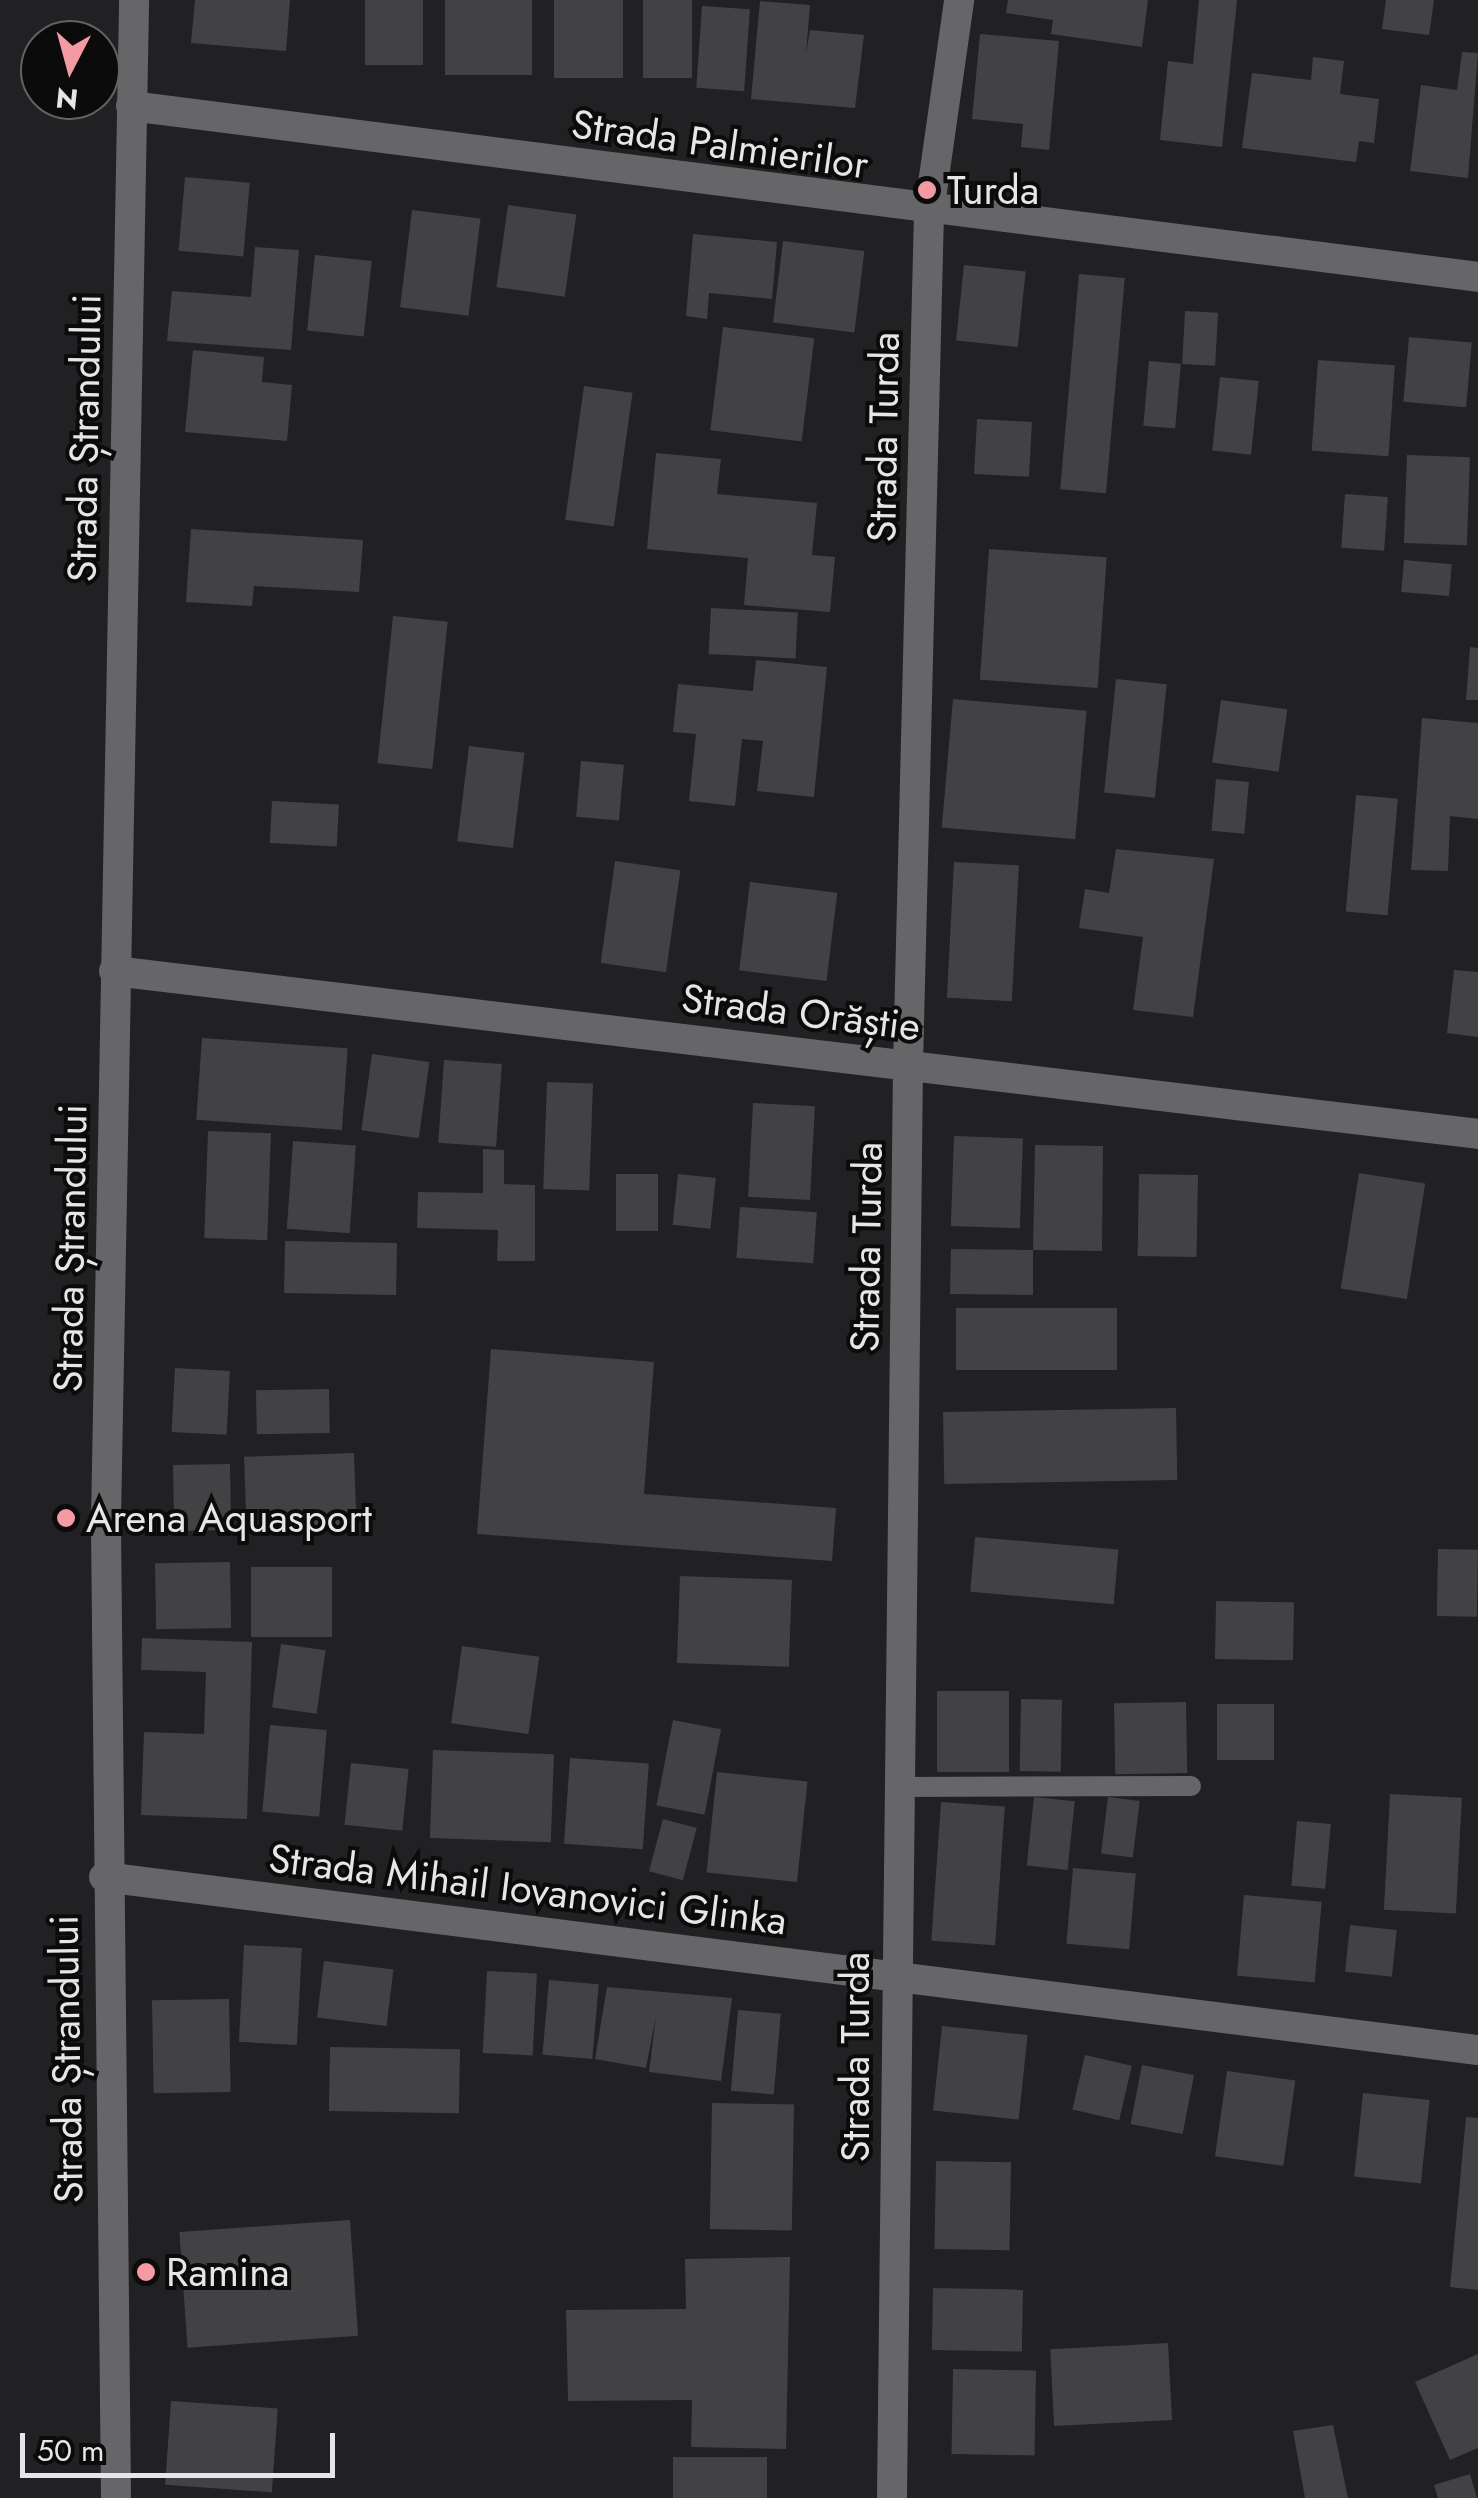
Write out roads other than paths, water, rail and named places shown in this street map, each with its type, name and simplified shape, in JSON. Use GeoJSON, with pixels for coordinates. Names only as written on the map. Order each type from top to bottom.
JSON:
{"type":"FeatureCollection","features":[{"type":"Feature","properties":{"kind":"street","name":"Strada Ștrandului"},"geometry":{"type":"LineString","coordinates":[[116,2498],[104,1877],[114,972],[134,0]]}},
{"type":"Feature","properties":{"kind":"street","name":"Strada Turda"},"geometry":{"type":"LineString","coordinates":[[892,2498],[908,1065],[929,212],[959,0]]}},
{"type":"Feature","properties":{"kind":"street","name":"Strada Palmierilor"},"geometry":{"type":"LineString","coordinates":[[131,106],[929,212],[1478,277]]}},
{"type":"Feature","properties":{"kind":"street","name":"Strada Orăștie"},"geometry":{"type":"LineString","coordinates":[[114,972],[1478,1134]]}},
{"type":"Feature","properties":{"kind":"street","name":"Strada Mihail Iovanovici Glinka"},"geometry":{"type":"LineString","coordinates":[[104,1877],[1478,2050]]}},
{"type":"Feature","properties":{"kind":"lane"},"geometry":{"type":"LineString","coordinates":[[898,1786],[1191,1786]]}},
{"type":"Feature","properties":{"kind":"place","name":"Turda"},"geometry":{"type":"Point","coordinates":[927,190]}},
{"type":"Feature","properties":{"kind":"place","name":"Arena Aquasport"},"geometry":{"type":"Point","coordinates":[66,1518]}},
{"type":"Feature","properties":{"kind":"place","name":"Ramina"},"geometry":{"type":"Point","coordinates":[146,2272]}}]}
